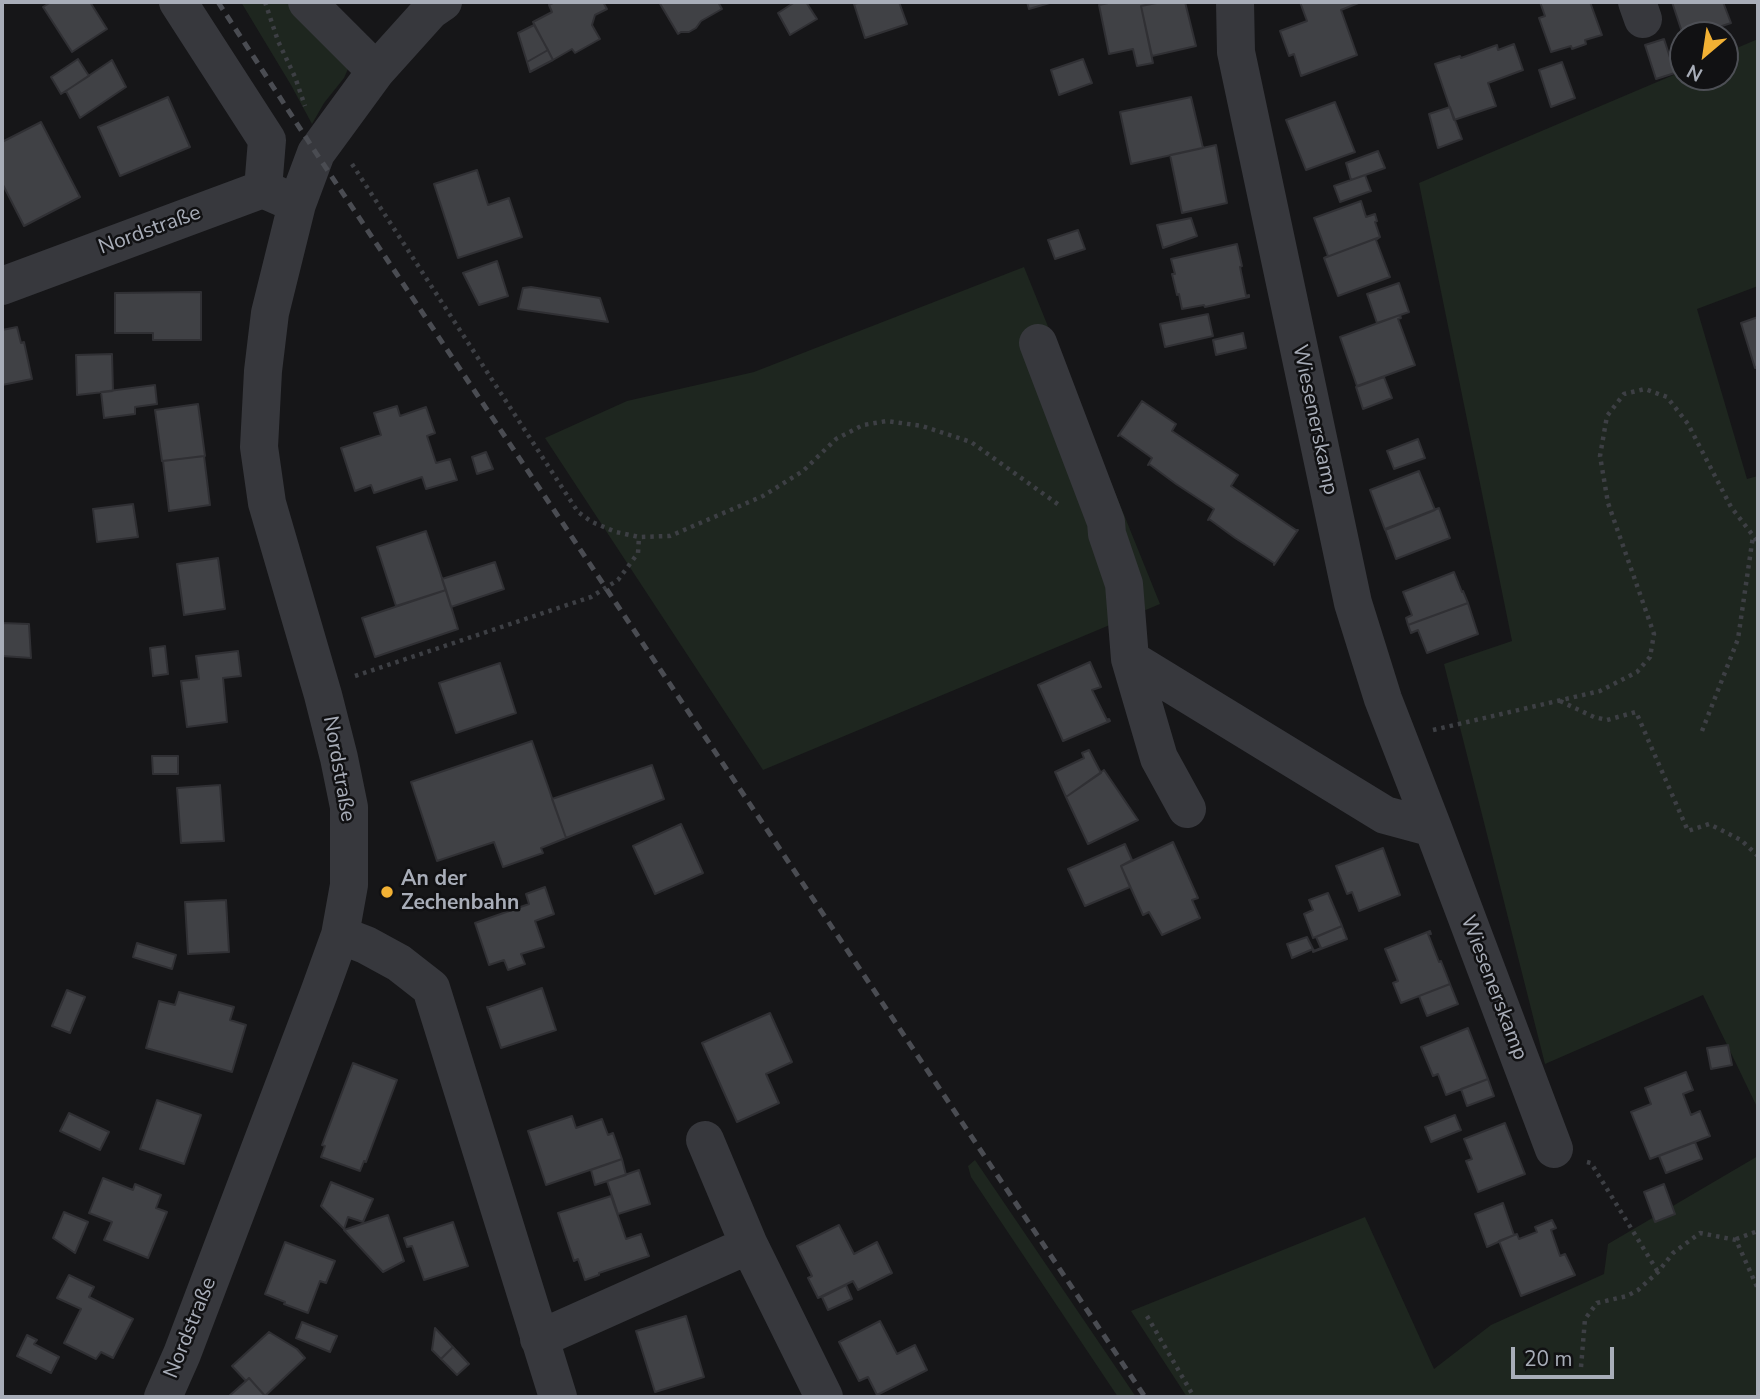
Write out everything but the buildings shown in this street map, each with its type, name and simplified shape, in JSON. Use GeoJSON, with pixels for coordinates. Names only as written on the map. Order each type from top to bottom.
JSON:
{"type":"FeatureCollection","features":[{"type":"Feature","properties":{"kind":"street"},"geometry":{"type":"LineString","coordinates":[[178,2],[267,140],[280,196]]}},
{"type":"Feature","properties":{"kind":"street"},"geometry":{"type":"LineString","coordinates":[[307,2],[376,71]]}},
{"type":"Feature","properties":{"kind":"street","name":"Nordstraße"},"geometry":{"type":"LineString","coordinates":[[2,286],[280,196],[316,153],[376,71],[430,11],[443,2]]}},
{"type":"Feature","properties":{"kind":"street","name":"Wiesenerskamp"},"geometry":{"type":"LineString","coordinates":[[1235,2],[1236,52],[1353,603],[1383,699],[1554,1149]]}},
{"type":"Feature","properties":{"kind":"street","name":"Nordstraße"},"geometry":{"type":"LineString","coordinates":[[163,1397],[202,1302],[319,993],[340,935],[349,885],[349,807],[321,688],[267,503],[260,447],[263,371],[280,196]]}},
{"type":"Feature","properties":{"kind":"street"},"geometry":{"type":"LineString","coordinates":[[1038,343],[1106,522],[1107,534],[1124,584],[1130,659],[1159,758],[1186,809]]}},
{"type":"Feature","properties":{"kind":"street"},"geometry":{"type":"LineString","coordinates":[[1130,659],[1385,815],[1433,828]]}},
{"type":"Feature","properties":{"kind":"street"},"geometry":{"type":"LineString","coordinates":[[340,935],[366,945],[399,963],[431,988],[558,1397]]}},
{"type":"Feature","properties":{"kind":"street"},"geometry":{"type":"LineString","coordinates":[[705,1140],[749,1245],[824,1397]]}},
{"type":"Feature","properties":{"kind":"street"},"geometry":{"type":"LineString","coordinates":[[539,1339],[749,1245]]}},
{"type":"Feature","properties":{"kind":"path"},"geometry":{"type":"LineString","coordinates":[[265,2],[278,41],[308,111],[329,136],[578,512],[592,522],[616,532],[639,537],[670,536],[763,496],[803,471],[836,439],[863,425],[887,421],[922,426],[971,442],[1063,508],[1107,534]]}},
{"type":"Feature","properties":{"kind":"path"},"geometry":{"type":"LineString","coordinates":[[1398,738],[1600,691],[1637,672],[1650,657],[1654,634],[1608,503],[1600,456],[1607,416],[1624,394],[1645,389],[1667,397],[1688,424],[1731,507],[1758,542]]}},
{"type":"Feature","properties":{"kind":"path"},"geometry":{"type":"LineString","coordinates":[[1702,731],[1738,639],[1753,535]]}},
{"type":"Feature","properties":{"kind":"path"},"geometry":{"type":"LineString","coordinates":[[321,688],[591,597],[618,579],[638,552],[639,537]]}},
{"type":"Feature","properties":{"kind":"path"},"geometry":{"type":"LineString","coordinates":[[1560,701],[1607,720],[1636,712],[1688,831],[1709,824],[1741,841],[1758,856]]}},
{"type":"Feature","properties":{"kind":"path"},"geometry":{"type":"LineString","coordinates":[[1554,1149],[1591,1163],[1658,1272]]}},
{"type":"Feature","properties":{"kind":"path"},"geometry":{"type":"LineString","coordinates":[[1581,1367],[1585,1320],[1597,1303],[1627,1296],[1638,1290],[1674,1254],[1700,1233],[1736,1240],[1758,1231]]}},
{"type":"Feature","properties":{"kind":"path"},"geometry":{"type":"LineString","coordinates":[[1736,1240],[1758,1289]]}},
{"type":"Feature","properties":{"kind":"path"},"geometry":{"type":"LineString","coordinates":[[1147,1316],[1194,1397]]}},
{"type":"Feature","properties":{"kind":"shaded area"},"geometry":{"type":"Polygon","coordinates":[[[241,2],[293,2],[351,62],[344,78],[324,103],[312,124],[291,85],[241,2]]]}},
{"type":"Feature","properties":{"kind":"shaded area"},"geometry":{"type":"Polygon","coordinates":[[[1758,39],[1758,286],[1697,309],[1747,479],[1758,476],[1758,1109],[1703,995],[1545,1064],[1444,664],[1512,641],[1419,183],[1669,77],[1669,91],[1739,91],[1739,47],[1758,39]]]}},
{"type":"Feature","properties":{"kind":"shaded area"},"geometry":{"type":"Polygon","coordinates":[[[1024,267],[1160,604],[763,770],[545,438],[627,401],[754,372],[1024,267]]]}},
{"type":"Feature","properties":{"kind":"shaded area"},"geometry":{"type":"Polygon","coordinates":[[[1758,1156],[1758,1397],[1187,1397],[1131,1311],[1365,1217],[1434,1369],[1491,1325],[1604,1274],[1608,1244],[1758,1156]]]}},
{"type":"Feature","properties":{"kind":"shaded area"},"geometry":{"type":"Polygon","coordinates":[[[975,1160],[1136,1397],[1118,1397],[971,1177],[968,1166],[975,1160]]]}},
{"type":"Feature","properties":{"kind":"railway"},"geometry":{"type":"LineString","coordinates":[[218,2],[1145,1397]]}},
{"type":"Feature","properties":{"kind":"place","name":"An der Zechenbahn"},"geometry":{"type":"Point","coordinates":[387,892]}}]}
